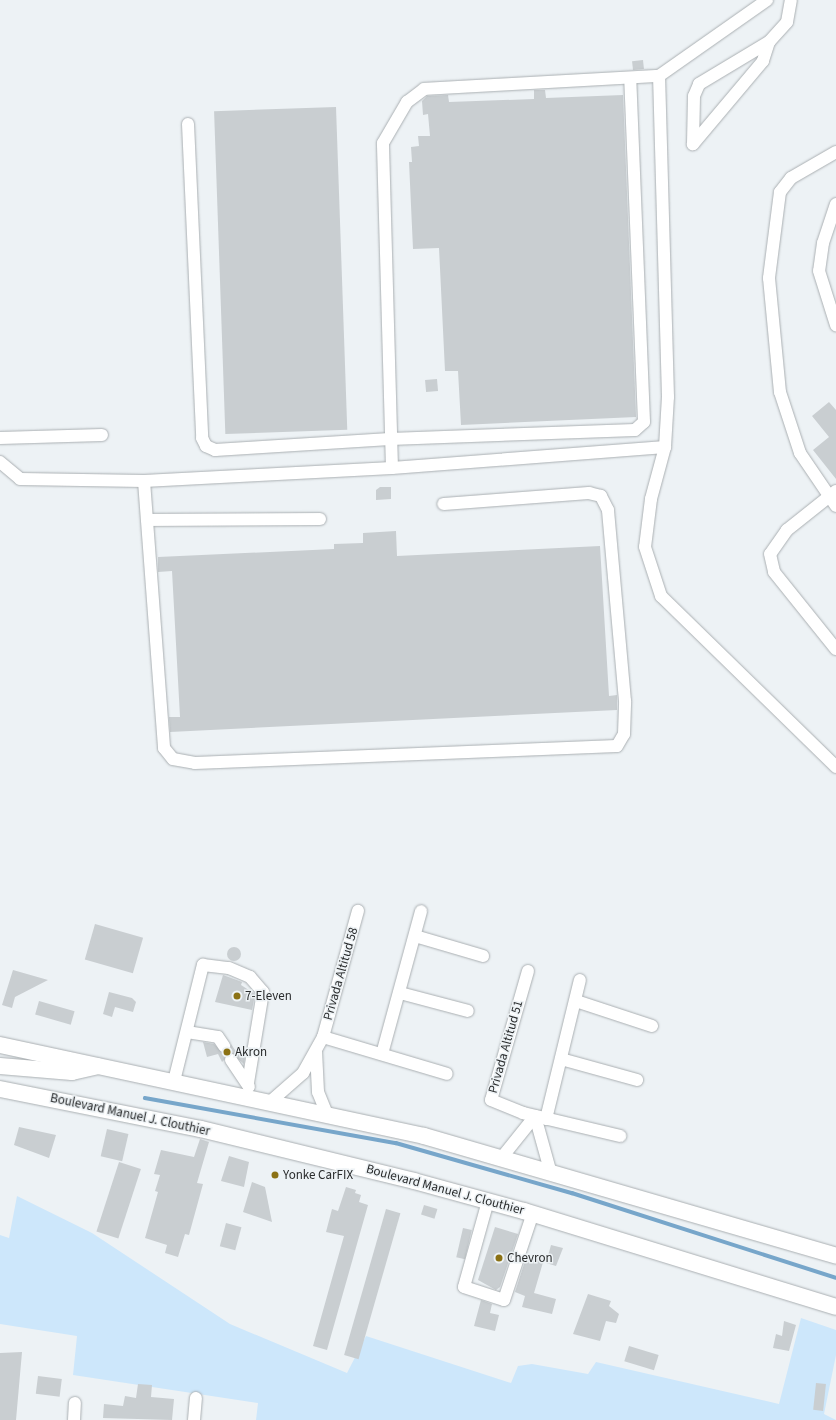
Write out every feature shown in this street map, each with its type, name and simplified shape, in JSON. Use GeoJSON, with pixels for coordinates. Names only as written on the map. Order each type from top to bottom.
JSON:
{"type":"FeatureCollection","features":[{"type":"Feature","properties":{"kind":"main road"},"geometry":{"type":"LineString","coordinates":[[0,1045],[174,1081],[250,1091],[270,1102],[503,1156],[836,1256]]}},
{"type":"Feature","properties":{"kind":"main road"},"geometry":{"type":"LineString","coordinates":[[0,1066],[72,1072],[101,1065]]}},
{"type":"Feature","properties":{"kind":"main road","name":"Boulevard Manuel J. Clouthier"},"geometry":{"type":"LineString","coordinates":[[0,1089],[253,1141],[488,1201],[533,1213],[836,1307]]}},
{"type":"Feature","properties":{"kind":"street"},"geometry":{"type":"LineString","coordinates":[[392,468],[383,143],[393,122],[407,102],[424,89],[630,79],[659,76],[767,0]]}},
{"type":"Feature","properties":{"kind":"street"},"geometry":{"type":"LineString","coordinates":[[769,42],[763,61],[693,144],[694,96],[699,84],[769,42],[787,22],[791,0]]}},
{"type":"Feature","properties":{"kind":"street"},"geometry":{"type":"LineString","coordinates":[[659,76],[668,397],[665,447],[651,499],[645,547],[661,596],[836,767]]}},
{"type":"Feature","properties":{"kind":"street"},"geometry":{"type":"LineString","coordinates":[[188,124],[202,438],[206,446],[215,450],[390,439],[641,428],[644,422],[630,79]]}},
{"type":"Feature","properties":{"kind":"street"},"geometry":{"type":"LineString","coordinates":[[836,152],[791,178],[780,192],[769,278],[780,392],[800,453],[833,498],[787,530],[770,554],[774,572],[836,648]]}},
{"type":"Feature","properties":{"kind":"street"},"geometry":{"type":"LineString","coordinates":[[836,204],[823,243],[819,271],[836,325]]}},
{"type":"Feature","properties":{"kind":"street"},"geometry":{"type":"LineString","coordinates":[[823,243],[836,232]]}},
{"type":"Feature","properties":{"kind":"street"},"geometry":{"type":"LineString","coordinates":[[0,438],[102,435]]}},
{"type":"Feature","properties":{"kind":"street"},"geometry":{"type":"LineString","coordinates":[[0,462],[20,479],[144,481],[392,468],[665,447]]}},
{"type":"Feature","properties":{"kind":"street"},"geometry":{"type":"LineString","coordinates":[[144,481],[164,748],[173,759],[195,763],[617,746],[624,734],[625,701],[608,510],[601,496],[589,493],[443,504]]}},
{"type":"Feature","properties":{"kind":"street"},"geometry":{"type":"LineString","coordinates":[[147,520],[320,519]]}},
{"type":"Feature","properties":{"kind":"street","name":"Privada Altitud 58"},"geometry":{"type":"LineString","coordinates":[[270,1102],[303,1073],[323,1037],[358,911]]}},
{"type":"Feature","properties":{"kind":"street"},"geometry":{"type":"LineString","coordinates":[[382,1054],[400,993],[421,911]]}},
{"type":"Feature","properties":{"kind":"street"},"geometry":{"type":"LineString","coordinates":[[415,936],[483,956]]}},
{"type":"Feature","properties":{"kind":"street"},"geometry":{"type":"LineString","coordinates":[[174,1081],[203,965],[229,968],[250,977],[263,992],[250,1091]]}},
{"type":"Feature","properties":{"kind":"street","name":"Privada Altitud 51"},"geometry":{"type":"LineString","coordinates":[[528,971],[490,1100],[541,1118],[620,1136]]}},
{"type":"Feature","properties":{"kind":"street"},"geometry":{"type":"LineString","coordinates":[[503,1156],[541,1118],[561,1059],[580,980]]}},
{"type":"Feature","properties":{"kind":"street"},"geometry":{"type":"LineString","coordinates":[[400,993],[468,1011]]}},
{"type":"Feature","properties":{"kind":"street"},"geometry":{"type":"LineString","coordinates":[[576,1001],[652,1026]]}},
{"type":"Feature","properties":{"kind":"street"},"geometry":{"type":"LineString","coordinates":[[187,1032],[218,1037],[224,1046]]}},
{"type":"Feature","properties":{"kind":"street","name":"Privada Altitud 58"},"geometry":{"type":"LineString","coordinates":[[323,1037],[447,1074]]}},
{"type":"Feature","properties":{"kind":"street"},"geometry":{"type":"LineString","coordinates":[[316,1050],[318,1092],[327,1114]]}},
{"type":"Feature","properties":{"kind":"street"},"geometry":{"type":"LineString","coordinates":[[561,1059],[637,1080]]}},
{"type":"Feature","properties":{"kind":"street"},"geometry":{"type":"LineString","coordinates":[[231,1060],[250,1091]]}},
{"type":"Feature","properties":{"kind":"street"},"geometry":{"type":"LineString","coordinates":[[541,1118],[550,1170]]}},
{"type":"Feature","properties":{"kind":"street"},"geometry":{"type":"LineString","coordinates":[[488,1201],[464,1287],[504,1300],[533,1213]]}},
{"type":"Feature","properties":{"kind":"street"},"geometry":{"type":"LineString","coordinates":[[194,1420],[196,1398]]}},
{"type":"Feature","properties":{"kind":"street"},"geometry":{"type":"LineString","coordinates":[[74,1420],[75,1403]]}},
{"type":"Feature","properties":{"kind":"shaded area"},"geometry":{"type":"Polygon","coordinates":[[[17,1196],[92,1233],[230,1324],[347,1373],[366,1336],[511,1383],[518,1366],[532,1364],[588,1374],[596,1362],[779,1404],[801,1318],[836,1330],[836,1355],[824,1414],[836,1420],[256,1420],[258,1403],[73,1375],[77,1336],[0,1324],[0,1235],[9,1238],[17,1196]]]}},
{"type":"Feature","properties":{"kind":"building"},"geometry":{"type":"Polygon","coordinates":[[[643,60],[644,69],[633,70],[632,61],[643,60]]]}},
{"type":"Feature","properties":{"kind":"building"},"geometry":{"type":"Polygon","coordinates":[[[534,90],[545,90],[546,98],[623,95],[636,417],[461,425],[458,371],[445,371],[439,248],[413,249],[409,162],[412,162],[411,147],[419,146],[418,136],[430,136],[428,114],[423,115],[422,101],[427,96],[448,95],[449,102],[534,99],[534,90]]]}},
{"type":"Feature","properties":{"kind":"building"},"geometry":{"type":"Polygon","coordinates":[[[336,107],[347,430],[225,434],[214,111],[336,107]]]}},
{"type":"Feature","properties":{"kind":"building"},"geometry":{"type":"Polygon","coordinates":[[[437,379],[438,391],[426,392],[425,380],[437,379]]]}},
{"type":"Feature","properties":{"kind":"building"},"geometry":{"type":"Polygon","coordinates":[[[829,402],[836,410],[836,479],[813,450],[829,437],[812,416],[829,402]]]}},
{"type":"Feature","properties":{"kind":"building"},"geometry":{"type":"Polygon","coordinates":[[[380,487],[391,487],[391,499],[376,500],[376,490],[380,487]]]}},
{"type":"Feature","properties":{"kind":"building"},"geometry":{"type":"Polygon","coordinates":[[[396,531],[397,556],[600,546],[609,696],[617,695],[617,710],[170,732],[169,717],[180,717],[172,571],[158,572],[158,557],[334,549],[334,544],[363,543],[363,533],[396,531]]]}},
{"type":"Feature","properties":{"kind":"building"},"geometry":{"type":"Polygon","coordinates":[[[95,924],[143,938],[133,973],[85,960],[95,924]]]}},
{"type":"Feature","properties":{"kind":"building"},"geometry":{"type":"Polygon","coordinates":[[[234,947],[239,949],[241,954],[239,959],[234,961],[229,959],[227,954],[229,949],[234,947]]]}},
{"type":"Feature","properties":{"kind":"building"},"geometry":{"type":"Polygon","coordinates":[[[13,970],[48,980],[15,997],[12,1008],[2,1005],[13,970]]]}},
{"type":"Feature","properties":{"kind":"building","name":"7-Eleven"},"geometry":{"type":"Polygon","coordinates":[[[223,975],[242,982],[241,985],[255,994],[252,1010],[215,1002],[223,975]]]}},
{"type":"Feature","properties":{"kind":"building"},"geometry":{"type":"Polygon","coordinates":[[[109,992],[132,998],[136,1002],[133,1012],[115,1007],[112,1017],[103,1014],[109,992]]]}},
{"type":"Feature","properties":{"kind":"building"},"geometry":{"type":"Polygon","coordinates":[[[39,1001],[75,1011],[71,1025],[35,1014],[39,1001]]]}},
{"type":"Feature","properties":{"kind":"building"},"geometry":{"type":"Polygon","coordinates":[[[203,1042],[214,1044],[224,1053],[231,1050],[231,1044],[235,1050],[246,1048],[244,1064],[231,1053],[222,1062],[218,1054],[207,1057],[203,1042]]]}},
{"type":"Feature","properties":{"kind":"building"},"geometry":{"type":"Polygon","coordinates":[[[19,1127],[56,1135],[49,1158],[14,1145],[19,1127]]]}},
{"type":"Feature","properties":{"kind":"building"},"geometry":{"type":"Polygon","coordinates":[[[107,1129],[128,1134],[122,1161],[101,1156],[107,1129]]]}},
{"type":"Feature","properties":{"kind":"building"},"geometry":{"type":"Polygon","coordinates":[[[200,1139],[209,1142],[197,1183],[203,1184],[189,1235],[185,1234],[178,1257],[165,1253],[167,1245],[145,1238],[158,1192],[155,1191],[160,1175],[154,1174],[161,1150],[194,1157],[200,1139]]]}},
{"type":"Feature","properties":{"kind":"building"},"geometry":{"type":"Polygon","coordinates":[[[229,1156],[249,1162],[244,1187],[221,1181],[229,1156]]]}},
{"type":"Feature","properties":{"kind":"building"},"geometry":{"type":"Polygon","coordinates":[[[119,1162],[141,1169],[118,1239],[96,1231],[119,1162]]]}},
{"type":"Feature","properties":{"kind":"building"},"geometry":{"type":"Polygon","coordinates":[[[252,1182],[265,1187],[272,1222],[243,1212],[252,1182]]]}},
{"type":"Feature","properties":{"kind":"building"},"geometry":{"type":"Polygon","coordinates":[[[346,1187],[356,1190],[355,1193],[361,1195],[359,1202],[368,1205],[327,1350],[313,1346],[344,1236],[326,1232],[332,1209],[338,1211],[346,1187]]]}},
{"type":"Feature","properties":{"kind":"building"},"geometry":{"type":"Polygon","coordinates":[[[424,1205],[437,1209],[434,1219],[421,1215],[424,1205]]]}},
{"type":"Feature","properties":{"kind":"building"},"geometry":{"type":"Polygon","coordinates":[[[386,1209],[400,1213],[359,1359],[344,1355],[386,1209]]]}},
{"type":"Feature","properties":{"kind":"building"},"geometry":{"type":"Polygon","coordinates":[[[226,1223],[241,1227],[235,1250],[220,1246],[226,1223]]]}},
{"type":"Feature","properties":{"kind":"building","name":"Chevron"},"geometry":{"type":"Polygon","coordinates":[[[495,1227],[518,1234],[500,1287],[496,1290],[478,1280],[495,1227]]]}},
{"type":"Feature","properties":{"kind":"building"},"geometry":{"type":"Polygon","coordinates":[[[463,1228],[472,1230],[465,1259],[456,1257],[463,1228]]]}},
{"type":"Feature","properties":{"kind":"building"},"geometry":{"type":"Polygon","coordinates":[[[551,1245],[563,1248],[556,1266],[546,1263],[551,1245]]]}},
{"type":"Feature","properties":{"kind":"building"},"geometry":{"type":"Polygon","coordinates":[[[527,1255],[544,1259],[534,1293],[556,1299],[552,1314],[522,1307],[525,1296],[515,1292],[527,1255]]]}},
{"type":"Feature","properties":{"kind":"building"},"geometry":{"type":"Polygon","coordinates":[[[588,1294],[611,1301],[609,1306],[619,1314],[616,1323],[606,1321],[600,1341],[573,1334],[588,1294]]]}},
{"type":"Feature","properties":{"kind":"building"},"geometry":{"type":"Polygon","coordinates":[[[481,1300],[492,1304],[490,1313],[499,1315],[495,1331],[474,1326],[481,1300]]]}},
{"type":"Feature","properties":{"kind":"building"},"geometry":{"type":"Polygon","coordinates":[[[784,1321],[796,1325],[789,1351],[773,1348],[776,1334],[782,1336],[784,1321]]]}},
{"type":"Feature","properties":{"kind":"building"},"geometry":{"type":"Polygon","coordinates":[[[629,1346],[659,1355],[654,1370],[624,1361],[629,1346]]]}},
{"type":"Feature","properties":{"kind":"building"},"geometry":{"type":"Polygon","coordinates":[[[22,1352],[16,1420],[0,1420],[0,1353],[22,1352]]]}},
{"type":"Feature","properties":{"kind":"building"},"geometry":{"type":"Polygon","coordinates":[[[38,1376],[62,1379],[60,1397],[36,1394],[38,1376]]]}},
{"type":"Feature","properties":{"kind":"building"},"geometry":{"type":"Polygon","coordinates":[[[816,1383],[826,1384],[823,1411],[813,1410],[816,1383]]]}},
{"type":"Feature","properties":{"kind":"building"},"geometry":{"type":"Polygon","coordinates":[[[138,1384],[152,1385],[151,1397],[174,1399],[172,1420],[103,1418],[104,1404],[123,1406],[125,1396],[136,1398],[138,1384]]]}},
{"type":"Feature","properties":{"kind":"waterway"},"geometry":{"type":"LineString","coordinates":[[145,1098],[396,1143],[572,1193],[836,1278]]}},
{"type":"Feature","properties":{"kind":"place","name":"7-Eleven"},"geometry":{"type":"Point","coordinates":[237,996]}},
{"type":"Feature","properties":{"kind":"place","name":"Akron"},"geometry":{"type":"Point","coordinates":[227,1052]}},
{"type":"Feature","properties":{"kind":"place","name":"Yonke CarFIX"},"geometry":{"type":"Point","coordinates":[275,1175]}},
{"type":"Feature","properties":{"kind":"place","name":"Chevron"},"geometry":{"type":"Point","coordinates":[499,1258]}}]}
